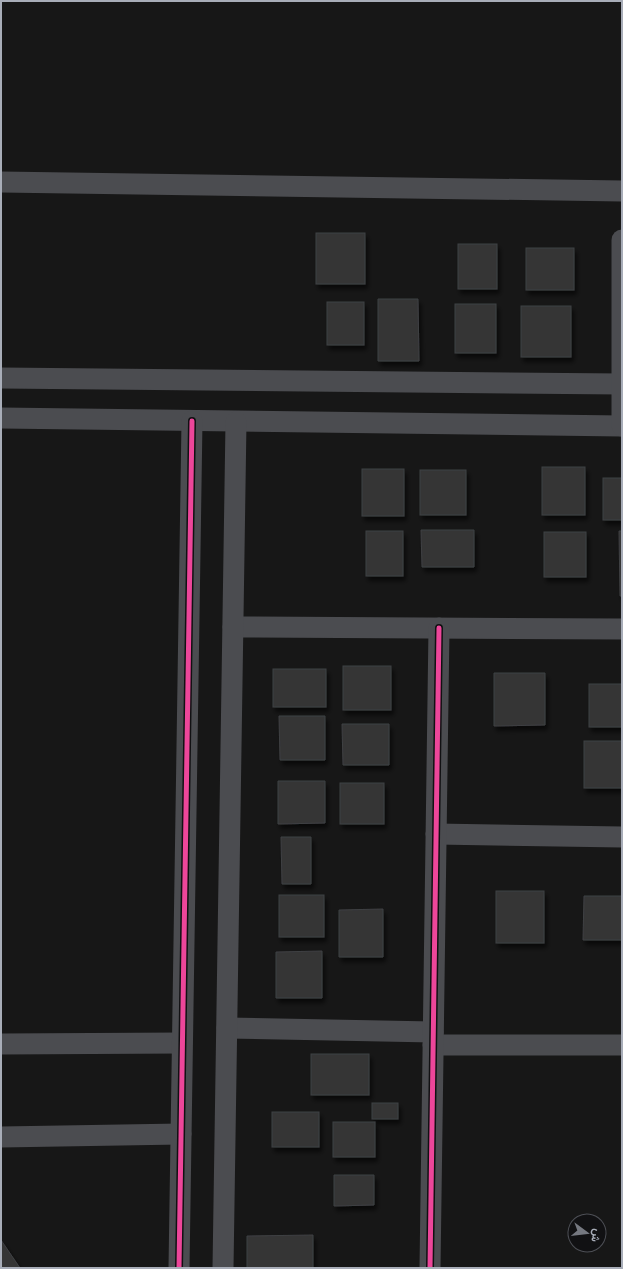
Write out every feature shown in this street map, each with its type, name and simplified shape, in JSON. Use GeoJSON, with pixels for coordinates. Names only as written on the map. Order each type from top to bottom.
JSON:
{"type":"FeatureCollection","features":[{"type":"Feature","properties":{"kind":"street"},"geometry":{"type":"LineString","coordinates":[[1,182],[622,191]]}},
{"type":"Feature","properties":{"kind":"street"},"geometry":{"type":"LineString","coordinates":[[1,418],[622,426],[622,240]]}},
{"type":"Feature","properties":{"kind":"street"},"geometry":{"type":"LineString","coordinates":[[1,378],[622,384]]}},
{"type":"Feature","properties":{"kind":"street"},"geometry":{"type":"LineString","coordinates":[[180,1268],[192,421]]}},
{"type":"Feature","properties":{"kind":"street"},"geometry":{"type":"LineString","coordinates":[[223,1268],[236,422]]}},
{"type":"Feature","properties":{"kind":"street"},"geometry":{"type":"LineString","coordinates":[[233,627],[622,629]]}},
{"type":"Feature","properties":{"kind":"street"},"geometry":{"type":"LineString","coordinates":[[430,1268],[438,628]]}},
{"type":"Feature","properties":{"kind":"street"},"geometry":{"type":"LineString","coordinates":[[436,834],[622,836]]}},
{"type":"Feature","properties":{"kind":"street"},"geometry":{"type":"LineString","coordinates":[[227,1028],[622,1045]]}},
{"type":"Feature","properties":{"kind":"street"},"geometry":{"type":"LineString","coordinates":[[1,1044],[182,1043]]}},
{"type":"Feature","properties":{"kind":"street"},"geometry":{"type":"LineString","coordinates":[[1,1137],[181,1134]]}},
{"type":"Feature","properties":{"kind":"building"},"geometry":{"type":"Polygon","coordinates":[[[316,233],[365,233],[365,284],[316,284],[316,233]]]}},
{"type":"Feature","properties":{"kind":"building"},"geometry":{"type":"Polygon","coordinates":[[[458,244],[497,244],[497,289],[458,289],[458,244]]]}},
{"type":"Feature","properties":{"kind":"building"},"geometry":{"type":"Polygon","coordinates":[[[526,248],[574,248],[574,290],[526,290],[526,248]]]}},
{"type":"Feature","properties":{"kind":"building"},"geometry":{"type":"Polygon","coordinates":[[[378,299],[418,299],[419,361],[378,361],[378,299]]]}},
{"type":"Feature","properties":{"kind":"building"},"geometry":{"type":"Polygon","coordinates":[[[327,302],[364,302],[364,345],[327,345],[327,302]]]}},
{"type":"Feature","properties":{"kind":"building"},"geometry":{"type":"Polygon","coordinates":[[[455,304],[496,304],[496,353],[455,353],[455,304]]]}},
{"type":"Feature","properties":{"kind":"building"},"geometry":{"type":"Polygon","coordinates":[[[521,306],[571,306],[571,357],[521,357],[521,306]]]}},
{"type":"Feature","properties":{"kind":"building"},"geometry":{"type":"Polygon","coordinates":[[[542,467],[585,467],[585,515],[542,515],[542,467]]]}},
{"type":"Feature","properties":{"kind":"building"},"geometry":{"type":"Polygon","coordinates":[[[362,469],[404,469],[404,516],[362,516],[362,469]]]}},
{"type":"Feature","properties":{"kind":"building"},"geometry":{"type":"Polygon","coordinates":[[[420,470],[466,470],[466,515],[420,515],[420,470]]]}},
{"type":"Feature","properties":{"kind":"building"},"geometry":{"type":"Polygon","coordinates":[[[603,478],[622,478],[622,520],[603,520],[603,478]]]}},
{"type":"Feature","properties":{"kind":"building"},"geometry":{"type":"Polygon","coordinates":[[[421,530],[474,530],[474,567],[422,567],[421,530]]]}},
{"type":"Feature","properties":{"kind":"building"},"geometry":{"type":"Polygon","coordinates":[[[366,531],[403,531],[403,576],[366,576],[366,531]]]}},
{"type":"Feature","properties":{"kind":"building"},"geometry":{"type":"Polygon","coordinates":[[[619,531],[622,531],[622,596],[620,596],[619,531]]]}},
{"type":"Feature","properties":{"kind":"building"},"geometry":{"type":"Polygon","coordinates":[[[544,532],[586,532],[586,577],[544,577],[544,532]]]}},
{"type":"Feature","properties":{"kind":"building"},"geometry":{"type":"Polygon","coordinates":[[[343,666],[391,666],[391,710],[343,710],[343,666]]]}},
{"type":"Feature","properties":{"kind":"building"},"geometry":{"type":"Polygon","coordinates":[[[273,669],[326,669],[326,707],[273,707],[273,669]]]}},
{"type":"Feature","properties":{"kind":"building"},"geometry":{"type":"Polygon","coordinates":[[[494,673],[545,673],[545,725],[494,726],[494,673]]]}},
{"type":"Feature","properties":{"kind":"building"},"geometry":{"type":"Polygon","coordinates":[[[589,684],[622,684],[622,727],[589,727],[589,684]]]}},
{"type":"Feature","properties":{"kind":"building"},"geometry":{"type":"Polygon","coordinates":[[[279,716],[325,716],[325,760],[280,760],[279,716]]]}},
{"type":"Feature","properties":{"kind":"building"},"geometry":{"type":"Polygon","coordinates":[[[342,724],[389,724],[389,765],[343,765],[342,724]]]}},
{"type":"Feature","properties":{"kind":"building"},"geometry":{"type":"Polygon","coordinates":[[[584,741],[622,741],[622,788],[584,788],[584,741]]]}},
{"type":"Feature","properties":{"kind":"building"},"geometry":{"type":"Polygon","coordinates":[[[278,781],[325,781],[325,823],[278,824],[278,781]]]}},
{"type":"Feature","properties":{"kind":"building"},"geometry":{"type":"Polygon","coordinates":[[[340,783],[384,783],[384,824],[340,824],[340,783]]]}},
{"type":"Feature","properties":{"kind":"building"},"geometry":{"type":"Polygon","coordinates":[[[281,837],[311,837],[311,884],[282,884],[281,837]]]}},
{"type":"Feature","properties":{"kind":"building"},"geometry":{"type":"Polygon","coordinates":[[[496,891],[544,891],[544,943],[496,943],[496,891]]]}},
{"type":"Feature","properties":{"kind":"building"},"geometry":{"type":"Polygon","coordinates":[[[279,895],[324,895],[324,937],[279,937],[279,895]]]}},
{"type":"Feature","properties":{"kind":"building"},"geometry":{"type":"Polygon","coordinates":[[[584,896],[622,896],[622,940],[583,940],[584,896]]]}},
{"type":"Feature","properties":{"kind":"building"},"geometry":{"type":"Polygon","coordinates":[[[383,909],[383,957],[339,957],[339,910],[383,909]]]}},
{"type":"Feature","properties":{"kind":"building"},"geometry":{"type":"Polygon","coordinates":[[[322,951],[322,998],[276,998],[276,952],[322,951]]]}},
{"type":"Feature","properties":{"kind":"building"},"geometry":{"type":"Polygon","coordinates":[[[311,1054],[369,1054],[369,1095],[311,1095],[311,1054]]]}},
{"type":"Feature","properties":{"kind":"building"},"geometry":{"type":"Polygon","coordinates":[[[372,1103],[398,1103],[398,1119],[372,1119],[372,1103]]]}},
{"type":"Feature","properties":{"kind":"building"},"geometry":{"type":"Polygon","coordinates":[[[272,1112],[319,1112],[319,1147],[272,1147],[272,1112]]]}},
{"type":"Feature","properties":{"kind":"building"},"geometry":{"type":"Polygon","coordinates":[[[333,1122],[375,1122],[375,1157],[333,1157],[333,1122]]]}},
{"type":"Feature","properties":{"kind":"building"},"geometry":{"type":"Polygon","coordinates":[[[334,1175],[374,1175],[374,1205],[334,1206],[334,1175]]]}},
{"type":"Feature","properties":{"kind":"building"},"geometry":{"type":"Polygon","coordinates":[[[313,1235],[313,1268],[247,1268],[247,1236],[313,1235]]]}},
{"type":"Feature","properties":{"kind":"building"},"geometry":{"type":"Polygon","coordinates":[[[1,1240],[20,1268],[1,1268],[1,1240]]]}},
{"type":"Feature","properties":{"kind":"cycle path"},"geometry":{"type":"LineString","coordinates":[[179,1268],[192,421]]}},
{"type":"Feature","properties":{"kind":"cycle path"},"geometry":{"type":"LineString","coordinates":[[430,1268],[439,628]]}}]}
